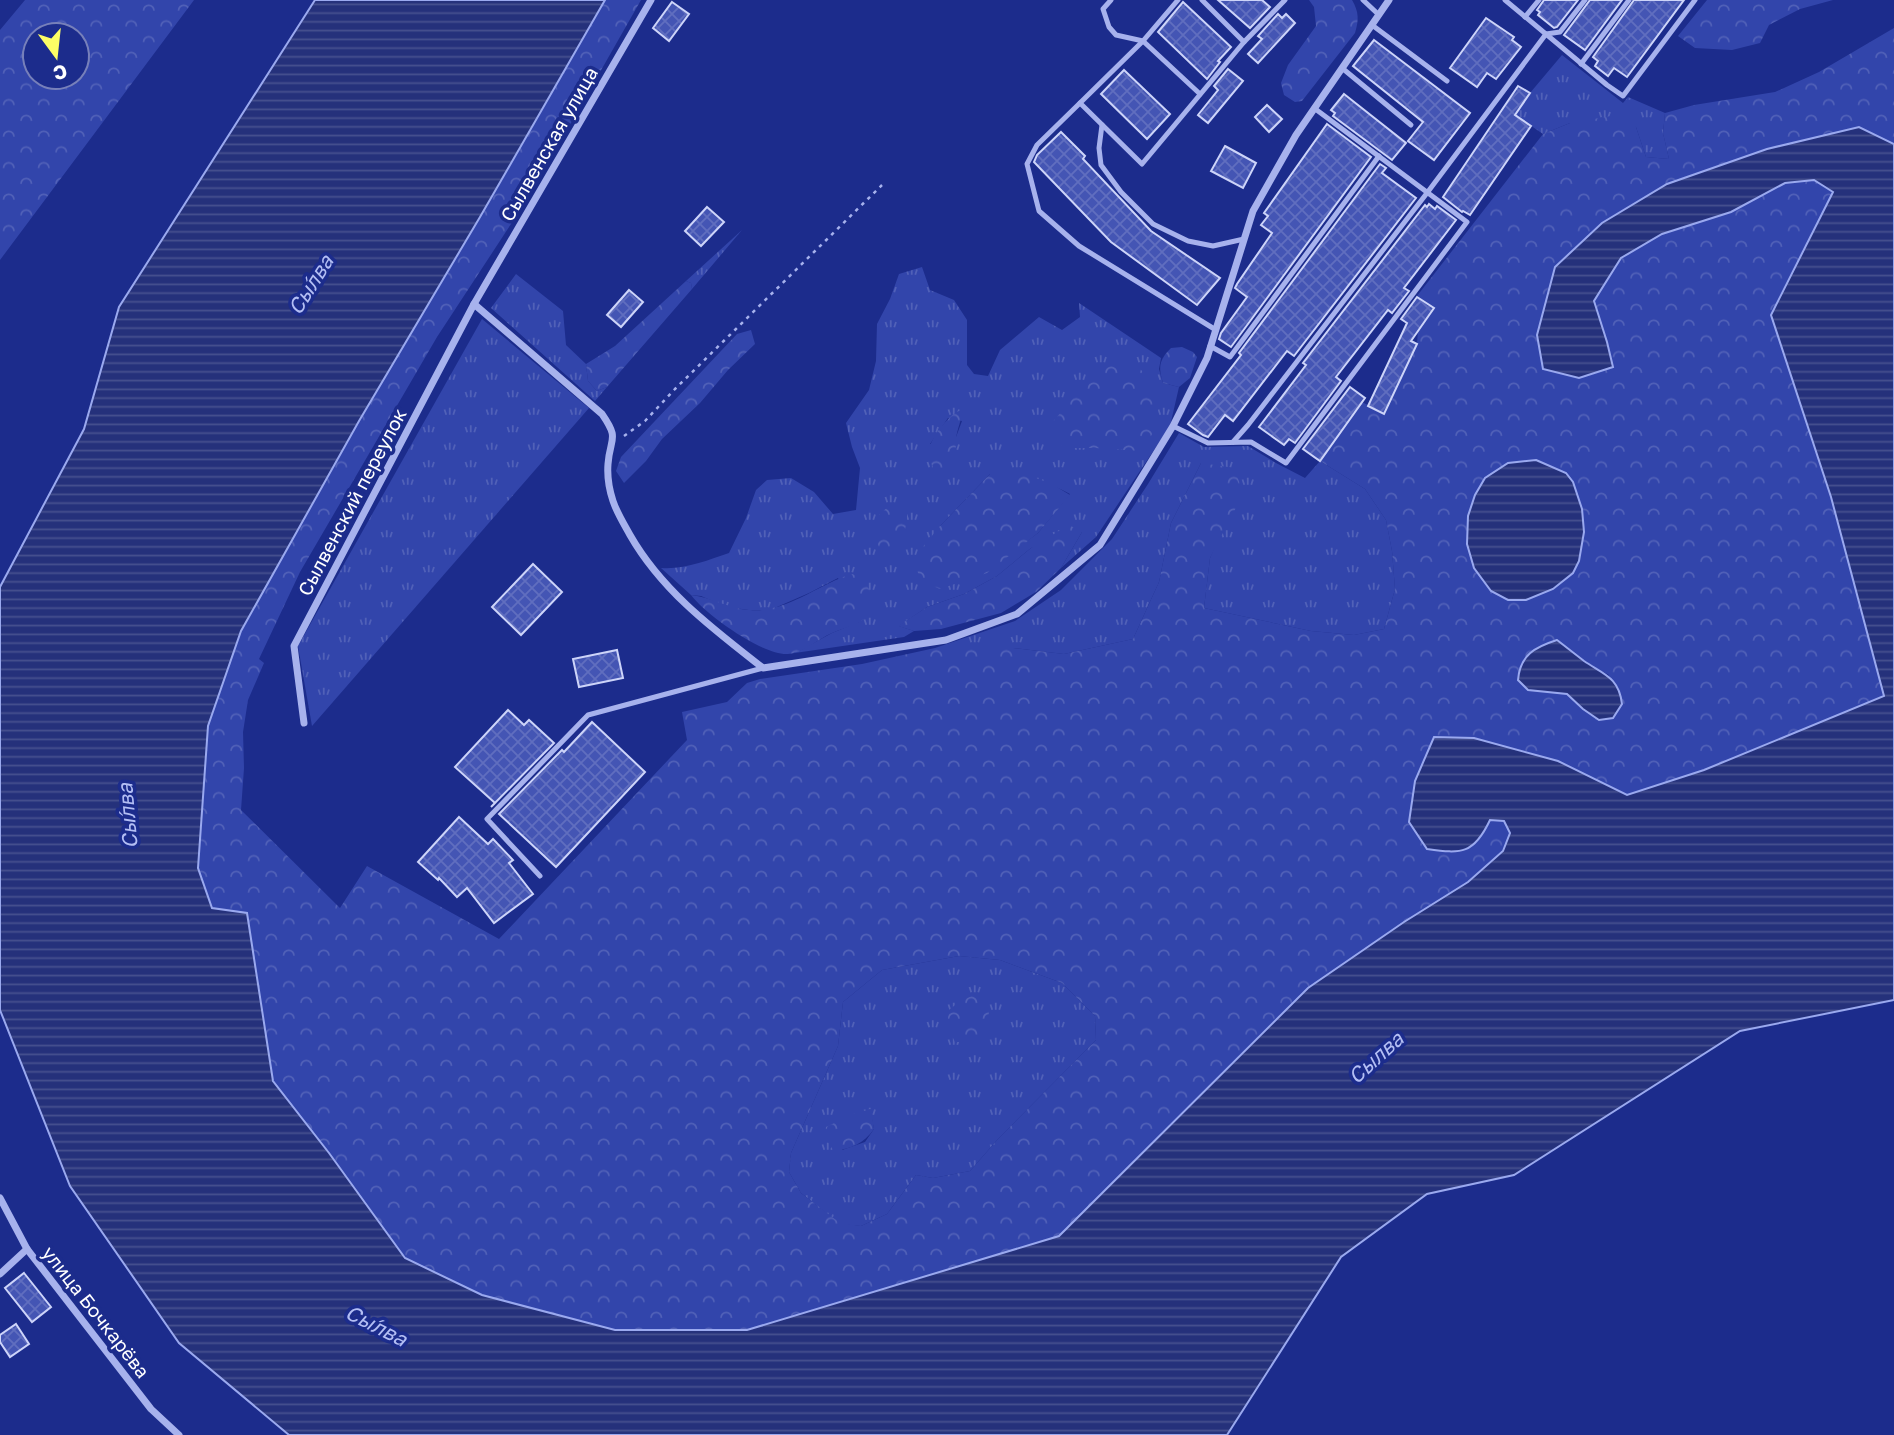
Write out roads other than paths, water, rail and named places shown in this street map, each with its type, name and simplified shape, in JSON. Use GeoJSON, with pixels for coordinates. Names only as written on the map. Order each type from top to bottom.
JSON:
{"type":"FeatureCollection","features":[{"type":"Feature","properties":{"kind":"street","name":"Сылвенская улица"},"geometry":{"type":"LineString","coordinates":[[474,304],[651,0]]}},
{"type":"Feature","properties":{"kind":"street"},"geometry":{"type":"LineString","coordinates":[[474,304],[602,414],[611,426],[614,440],[608,464],[608,483],[617,511],[639,549],[683,603],[710,628],[763,668],[946,639],[1017,614],[1100,545],[1173,426],[1207,358],[1253,211],[1296,135],[1390,0]]}},
{"type":"Feature","properties":{"kind":"street","name":"Сылвенский переулок"},"geometry":{"type":"LineString","coordinates":[[304,723],[294,646],[474,304]]}},
{"type":"Feature","properties":{"kind":"street","name":"улица Бочкарёва"},"geometry":{"type":"LineString","coordinates":[[0,1198],[27,1249],[151,1409],[179,1435]]}},
{"type":"Feature","properties":{"kind":"street"},"geometry":{"type":"LineString","coordinates":[[0,1274],[27,1249]]}},
{"type":"Feature","properties":{"kind":"lane"},"geometry":{"type":"LineString","coordinates":[[1111,0],[1103,9],[1109,27],[1116,34],[1143,41],[1200,94]]}},
{"type":"Feature","properties":{"kind":"lane"},"geometry":{"type":"LineString","coordinates":[[1178,0],[1143,41],[1037,145],[1027,164],[1039,211],[1079,246],[1216,330]]}},
{"type":"Feature","properties":{"kind":"lane"},"geometry":{"type":"LineString","coordinates":[[1202,0],[1244,42]]}},
{"type":"Feature","properties":{"kind":"lane"},"geometry":{"type":"LineString","coordinates":[[1080,103],[1142,164],[1244,42],[1285,0]]}},
{"type":"Feature","properties":{"kind":"lane"},"geometry":{"type":"LineString","coordinates":[[1363,0],[1379,15]]}},
{"type":"Feature","properties":{"kind":"lane"},"geometry":{"type":"LineString","coordinates":[[1505,0],[1623,96],[1695,0]]}},
{"type":"Feature","properties":{"kind":"lane"},"geometry":{"type":"LineString","coordinates":[[1525,17],[1539,0]]}},
{"type":"Feature","properties":{"kind":"lane"},"geometry":{"type":"LineString","coordinates":[[1233,442],[1427,193],[1546,34],[1560,32],[1585,0]]}},
{"type":"Feature","properties":{"kind":"lane"},"geometry":{"type":"LineString","coordinates":[[1581,64],[1629,0]]}},
{"type":"Feature","properties":{"kind":"lane"},"geometry":{"type":"LineString","coordinates":[[1372,25],[1447,81]]}},
{"type":"Feature","properties":{"kind":"lane"},"geometry":{"type":"LineString","coordinates":[[1342,68],[1410,125]]}},
{"type":"Feature","properties":{"kind":"lane"},"geometry":{"type":"LineString","coordinates":[[1173,426],[1208,443],[1251,442],[1286,463],[1467,222],[1314,108]]}},
{"type":"Feature","properties":{"kind":"lane"},"geometry":{"type":"LineString","coordinates":[[1102,125],[1099,148],[1101,165],[1121,192],[1153,224],[1188,241],[1213,246],[1244,239]]}},
{"type":"Feature","properties":{"kind":"lane"},"geometry":{"type":"LineString","coordinates":[[1210,346],[1230,357],[1379,156]]}},
{"type":"Feature","properties":{"kind":"lane"},"geometry":{"type":"LineString","coordinates":[[540,876],[487,819],[588,715],[763,668]]}},
{"type":"Feature","properties":{"kind":"water"},"geometry":{"type":"Polygon","coordinates":[[[315,0],[605,0],[359,421],[241,631],[208,726],[198,868],[212,908],[247,913],[273,1081],[405,1258],[482,1295],[615,1330],[747,1330],[1059,1236],[1308,988],[1468,882],[1503,851],[1510,833],[1504,821],[1490,820],[1478,840],[1466,849],[1458,851],[1427,849],[1409,822],[1415,781],[1434,737],[1474,738],[1558,761],[1627,795],[1704,770],[1884,696],[1831,497],[1771,315],[1833,192],[1814,180],[1785,183],[1731,212],[1662,234],[1621,258],[1594,301],[1613,367],[1579,378],[1543,369],[1537,335],[1555,267],[1602,223],[1667,184],[1767,149],[1859,127],[1894,144],[1894,1000],[1740,1031],[1514,1175],[1427,1194],[1341,1257],[1227,1435],[289,1435],[179,1343],[70,1186],[0,1010],[0,587],[84,429],[119,307],[315,0]]]}},
{"type":"Feature","properties":{"kind":"water"},"geometry":{"type":"Polygon","coordinates":[[[1536,460],[1566,473],[1573,482],[1582,509],[1584,532],[1579,561],[1573,573],[1553,589],[1526,600],[1508,600],[1491,591],[1474,568],[1467,544],[1468,516],[1475,495],[1485,478],[1508,463],[1536,460]]]}},
{"type":"Feature","properties":{"kind":"water"},"geometry":{"type":"Polygon","coordinates":[[[1557,640],[1614,682],[1622,704],[1613,718],[1599,720],[1567,694],[1528,690],[1518,680],[1525,658],[1542,646],[1557,640]]]}},
{"type":"Feature","properties":{"kind":"water label","name":"Сы́лва"},"geometry":{"type":"Point","coordinates":[311,285]}},
{"type":"Feature","properties":{"kind":"water label","name":"Сы́лва"},"geometry":{"type":"Point","coordinates":[128,816]}},
{"type":"Feature","properties":{"kind":"water label","name":"Сылва"},"geometry":{"type":"Point","coordinates":[1376,1058]}},
{"type":"Feature","properties":{"kind":"water label","name":"Сы́лва"},"geometry":{"type":"Point","coordinates":[376,1326]}}]}
